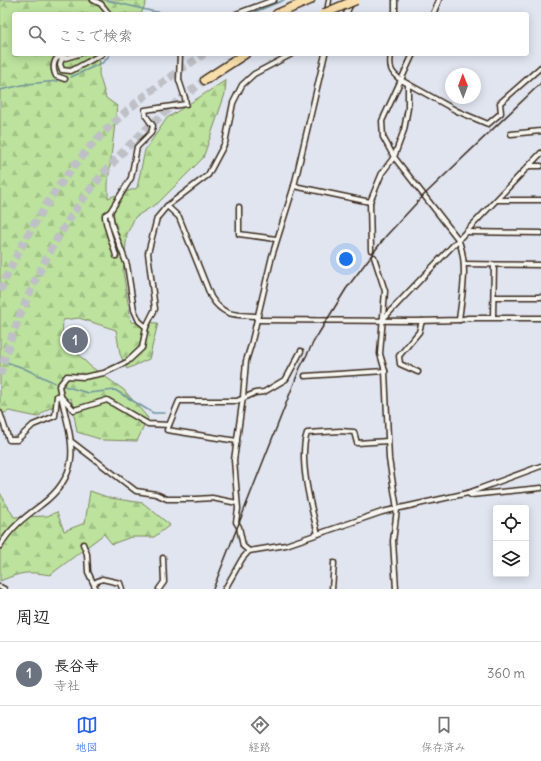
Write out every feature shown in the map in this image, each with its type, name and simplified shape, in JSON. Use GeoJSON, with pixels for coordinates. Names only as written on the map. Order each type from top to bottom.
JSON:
{"type":"FeatureCollection","features":[{"type":"Feature","properties":{"kind":"highway"},"geometry":{"type":"LineString","coordinates":[[282,12],[310,0]]}},
{"type":"Feature","properties":{"kind":"highway"},"geometry":{"type":"LineString","coordinates":[[328,12],[356,0]]}},
{"type":"Feature","properties":{"kind":"highway"},"geometry":{"type":"LineString","coordinates":[[205,80],[242,56]]}},
{"type":"Feature","properties":{"kind":"street"},"geometry":{"type":"LineString","coordinates":[[93,0],[101,4],[107,12]]}},
{"type":"Feature","properties":{"kind":"street"},"geometry":{"type":"LineString","coordinates":[[241,12],[274,0]]}},
{"type":"Feature","properties":{"kind":"street"},"geometry":{"type":"LineString","coordinates":[[327,12],[329,0]]}},
{"type":"Feature","properties":{"kind":"street"},"geometry":{"type":"LineString","coordinates":[[348,12],[351,8],[352,0]]}},
{"type":"Feature","properties":{"kind":"street"},"geometry":{"type":"LineString","coordinates":[[394,0],[395,12]]}},
{"type":"Feature","properties":{"kind":"street"},"geometry":{"type":"LineString","coordinates":[[434,12],[439,0]]}},
{"type":"Feature","properties":{"kind":"street"},"geometry":{"type":"LineString","coordinates":[[65,79],[56,76],[54,65],[56,59],[62,56],[69,56]]}},
{"type":"Feature","properties":{"kind":"street"},"geometry":{"type":"LineString","coordinates":[[64,57],[60,68],[62,70],[71,71],[98,56]]}},
{"type":"Feature","properties":{"kind":"street"},"geometry":{"type":"LineString","coordinates":[[116,256],[112,240],[105,223],[105,215],[110,212],[131,178],[137,147],[152,133],[153,126],[146,116],[145,110],[186,104],[179,80],[180,56]]}},
{"type":"Feature","properties":{"kind":"street"},"geometry":{"type":"LineString","coordinates":[[0,544],[22,519],[42,504],[63,485],[70,464],[72,442],[59,386],[67,376],[84,377],[104,373],[127,362],[142,348],[146,327],[155,306],[148,254],[157,218],[167,206],[208,175],[225,143],[233,103],[242,85],[254,74],[288,56]]}},
{"type":"Feature","properties":{"kind":"street"},"geometry":{"type":"LineString","coordinates":[[249,551],[242,546],[239,527],[236,522],[238,509],[234,460],[243,397],[246,361],[276,239],[294,186],[326,56]]}},
{"type":"Feature","properties":{"kind":"street"},"geometry":{"type":"LineString","coordinates":[[391,56],[389,64],[393,75],[408,85],[457,111],[488,124],[501,113],[500,103],[541,67]]}},
{"type":"Feature","properties":{"kind":"street"},"geometry":{"type":"LineString","coordinates":[[412,56],[382,125],[383,137],[394,157],[458,239],[462,249],[464,264],[459,320]]}},
{"type":"Feature","properties":{"kind":"street"},"geometry":{"type":"LineString","coordinates":[[371,250],[370,202],[382,173],[394,157],[404,130],[408,108],[408,85]]}},
{"type":"Feature","properties":{"kind":"street"},"geometry":{"type":"LineString","coordinates":[[511,134],[541,131]]}},
{"type":"Feature","properties":{"kind":"street"},"geometry":{"type":"LineString","coordinates":[[382,320],[541,153]]}},
{"type":"Feature","properties":{"kind":"street"},"geometry":{"type":"LineString","coordinates":[[529,166],[541,166]]}},
{"type":"Feature","properties":{"kind":"street"},"geometry":{"type":"LineString","coordinates":[[294,186],[370,202]]}},
{"type":"Feature","properties":{"kind":"street"},"geometry":{"type":"LineString","coordinates":[[497,200],[541,200]]}},
{"type":"Feature","properties":{"kind":"street"},"geometry":{"type":"LineString","coordinates":[[167,206],[179,217],[211,297],[218,307],[231,314],[255,316],[257,320],[422,321],[493,317],[541,318]]}},
{"type":"Feature","properties":{"kind":"street"},"geometry":{"type":"LineString","coordinates":[[239,207],[239,234],[276,239]]}},
{"type":"Feature","properties":{"kind":"street"},"geometry":{"type":"LineString","coordinates":[[110,212],[112,225],[127,265],[134,310],[139,321],[146,327]]}},
{"type":"Feature","properties":{"kind":"street"},"geometry":{"type":"LineString","coordinates":[[467,232],[541,233]]}},
{"type":"Feature","properties":{"kind":"street"},"geometry":{"type":"LineString","coordinates":[[374,257],[385,291],[380,354],[385,371],[388,441],[396,509],[393,541],[396,589]]}},
{"type":"Feature","properties":{"kind":"street"},"geometry":{"type":"LineString","coordinates":[[464,264],[541,265]]}},
{"type":"Feature","properties":{"kind":"street"},"geometry":{"type":"LineString","coordinates":[[493,317],[494,265]]}},
{"type":"Feature","properties":{"kind":"street"},"geometry":{"type":"LineString","coordinates":[[494,297],[541,297]]}},
{"type":"Feature","properties":{"kind":"street"},"geometry":{"type":"LineString","coordinates":[[418,372],[400,364],[399,356],[419,332],[422,321]]}},
{"type":"Feature","properties":{"kind":"street"},"geometry":{"type":"LineString","coordinates":[[237,440],[167,430],[178,401],[237,401],[243,397],[264,392],[286,379],[301,351]]}},
{"type":"Feature","properties":{"kind":"street"},"geometry":{"type":"LineString","coordinates":[[305,376],[385,371]]}},
{"type":"Feature","properties":{"kind":"street"},"geometry":{"type":"LineString","coordinates":[[0,413],[9,440],[17,440],[33,425],[55,416],[57,396],[61,397]]}},
{"type":"Feature","properties":{"kind":"street"},"geometry":{"type":"LineString","coordinates":[[61,397],[74,410],[108,400],[148,424],[169,425]]}},
{"type":"Feature","properties":{"kind":"street"},"geometry":{"type":"LineString","coordinates":[[318,534],[306,479],[304,442],[307,433],[340,430],[354,432],[357,443],[388,441]]}},
{"type":"Feature","properties":{"kind":"street"},"geometry":{"type":"LineString","coordinates":[[72,442],[136,491],[156,494],[167,499],[196,500],[212,498],[237,503]]}},
{"type":"Feature","properties":{"kind":"street"},"geometry":{"type":"LineString","coordinates":[[225,589],[242,559],[249,551],[286,545],[396,509],[468,493],[541,466]]}},
{"type":"Feature","properties":{"kind":"street"},"geometry":{"type":"LineString","coordinates":[[468,493],[471,495],[541,488]]}},
{"type":"Feature","properties":{"kind":"street"},"geometry":{"type":"LineString","coordinates":[[83,544],[87,554],[88,572],[96,589]]}},
{"type":"Feature","properties":{"kind":"street"},"geometry":{"type":"LineString","coordinates":[[159,589],[164,582],[163,558]]}},
{"type":"Feature","properties":{"kind":"street"},"geometry":{"type":"LineString","coordinates":[[332,589],[334,563]]}},
{"type":"Feature","properties":{"kind":"street"},"geometry":{"type":"LineString","coordinates":[[94,584],[102,579],[120,583],[122,589]]}},
{"type":"Feature","properties":{"kind":"street"},"geometry":{"type":"LineString","coordinates":[[0,587],[4,589]]}},
{"type":"Feature","properties":{"kind":"green space"},"geometry":{"type":"Polygon","coordinates":[[[0,0],[147,0],[142,12],[12,12],[12,56],[100,56],[99,74],[106,98],[117,106],[108,183],[108,198],[137,188],[145,150],[167,118],[226,80],[225,94],[203,158],[158,203],[135,217],[127,234],[123,271],[131,322],[158,323],[149,359],[127,369],[120,354],[116,330],[79,318],[63,320],[62,338],[90,366],[124,390],[148,418],[137,441],[103,440],[77,432],[71,398],[46,410],[38,417],[9,411],[0,415],[0,0]]]}},
{"type":"Feature","properties":{"kind":"green space"},"geometry":{"type":"Polygon","coordinates":[[[90,491],[110,498],[143,503],[170,525],[154,537],[131,537],[112,544],[104,534],[50,575],[25,573],[0,581],[0,493],[14,517],[47,516],[57,512],[64,531],[85,523],[90,491]]]}},
{"type":"Feature","properties":{"kind":"waterway"},"geometry":{"type":"LineString","coordinates":[[106,0],[158,12]]}},
{"type":"Feature","properties":{"kind":"waterway"},"geometry":{"type":"LineString","coordinates":[[255,12],[284,0]]}},
{"type":"Feature","properties":{"kind":"waterway"},"geometry":{"type":"LineString","coordinates":[[71,77],[104,62],[108,56]]}},
{"type":"Feature","properties":{"kind":"waterway"},"geometry":{"type":"LineString","coordinates":[[0,90],[27,84],[58,81]]}},
{"type":"Feature","properties":{"kind":"waterway"},"geometry":{"type":"LineString","coordinates":[[0,360],[21,367],[55,383]]}},
{"type":"Feature","properties":{"kind":"waterway"},"geometry":{"type":"LineString","coordinates":[[64,386],[88,393],[115,390],[153,413],[165,413]]}},
{"type":"Feature","properties":{"kind":"tunnel"},"geometry":{"type":"LineString","coordinates":[[0,291],[21,248],[45,206],[89,148],[116,120],[140,100],[201,56]]}},
{"type":"Feature","properties":{"kind":"tunnel"},"geometry":{"type":"LineString","coordinates":[[0,375],[6,353],[31,290],[47,257],[83,199],[126,149],[176,103],[205,80]]}},
{"type":"Feature","properties":{"kind":"railway"},"geometry":{"type":"LineString","coordinates":[[213,589],[300,368],[314,341],[346,289],[386,236],[424,195],[541,83]]}},
{"type":"Feature","properties":{"kind":"place","name":"長谷寺"},"geometry":{"type":"Point","coordinates":[75,340]}}]}
